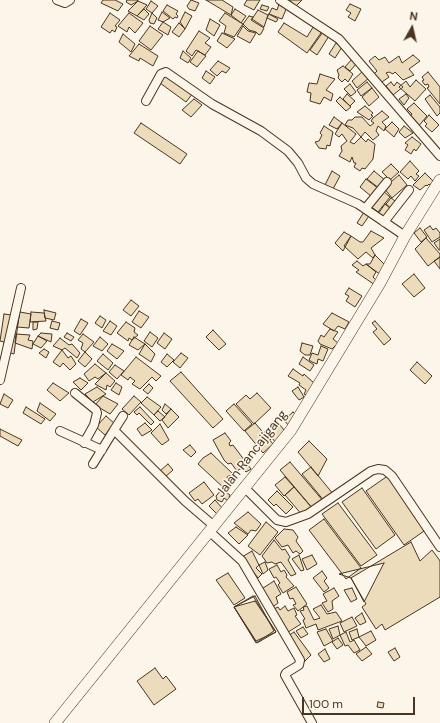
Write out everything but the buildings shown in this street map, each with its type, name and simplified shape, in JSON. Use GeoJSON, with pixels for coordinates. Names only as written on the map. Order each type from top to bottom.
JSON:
{"type":"FeatureCollection","features":[{"type":"Feature","properties":{"kind":"main road","name":"Jalan Rancajigang"},"geometry":{"type":"LineString","coordinates":[[55,723],[300,416],[380,283],[405,236],[440,180]]}},
{"type":"Feature","properties":{"kind":"street"},"geometry":{"type":"LineString","coordinates":[[57,0],[65,3],[70,0]]}},
{"type":"Feature","properties":{"kind":"street"},"geometry":{"type":"LineString","coordinates":[[280,0],[338,39],[440,156]]}},
{"type":"Feature","properties":{"kind":"street"},"geometry":{"type":"LineString","coordinates":[[146,101],[162,74],[166,72],[212,104],[261,131],[288,151],[298,163],[306,178],[313,184],[365,209],[405,236]]}},
{"type":"Feature","properties":{"kind":"street"},"geometry":{"type":"LineString","coordinates":[[365,209],[387,182]]}},
{"type":"Feature","properties":{"kind":"street"},"geometry":{"type":"LineString","coordinates":[[384,222],[409,190]]}},
{"type":"Feature","properties":{"kind":"street"},"geometry":{"type":"LineString","coordinates":[[0,380],[21,288]]}},
{"type":"Feature","properties":{"kind":"street"},"geometry":{"type":"LineString","coordinates":[[75,393],[96,410],[97,413],[94,425],[84,442]]}},
{"type":"Feature","properties":{"kind":"street"},"geometry":{"type":"LineString","coordinates":[[93,464],[123,416]]}},
{"type":"Feature","properties":{"kind":"street"},"geometry":{"type":"LineString","coordinates":[[114,430],[212,528],[242,561],[300,660],[299,665],[285,675],[312,723]]}},
{"type":"Feature","properties":{"kind":"street"},"geometry":{"type":"LineString","coordinates":[[60,431],[102,450]]}},
{"type":"Feature","properties":{"kind":"street"},"geometry":{"type":"LineString","coordinates":[[244,487],[277,520],[286,522],[308,514],[371,471],[378,468],[385,470],[392,476],[440,545]]}}]}
